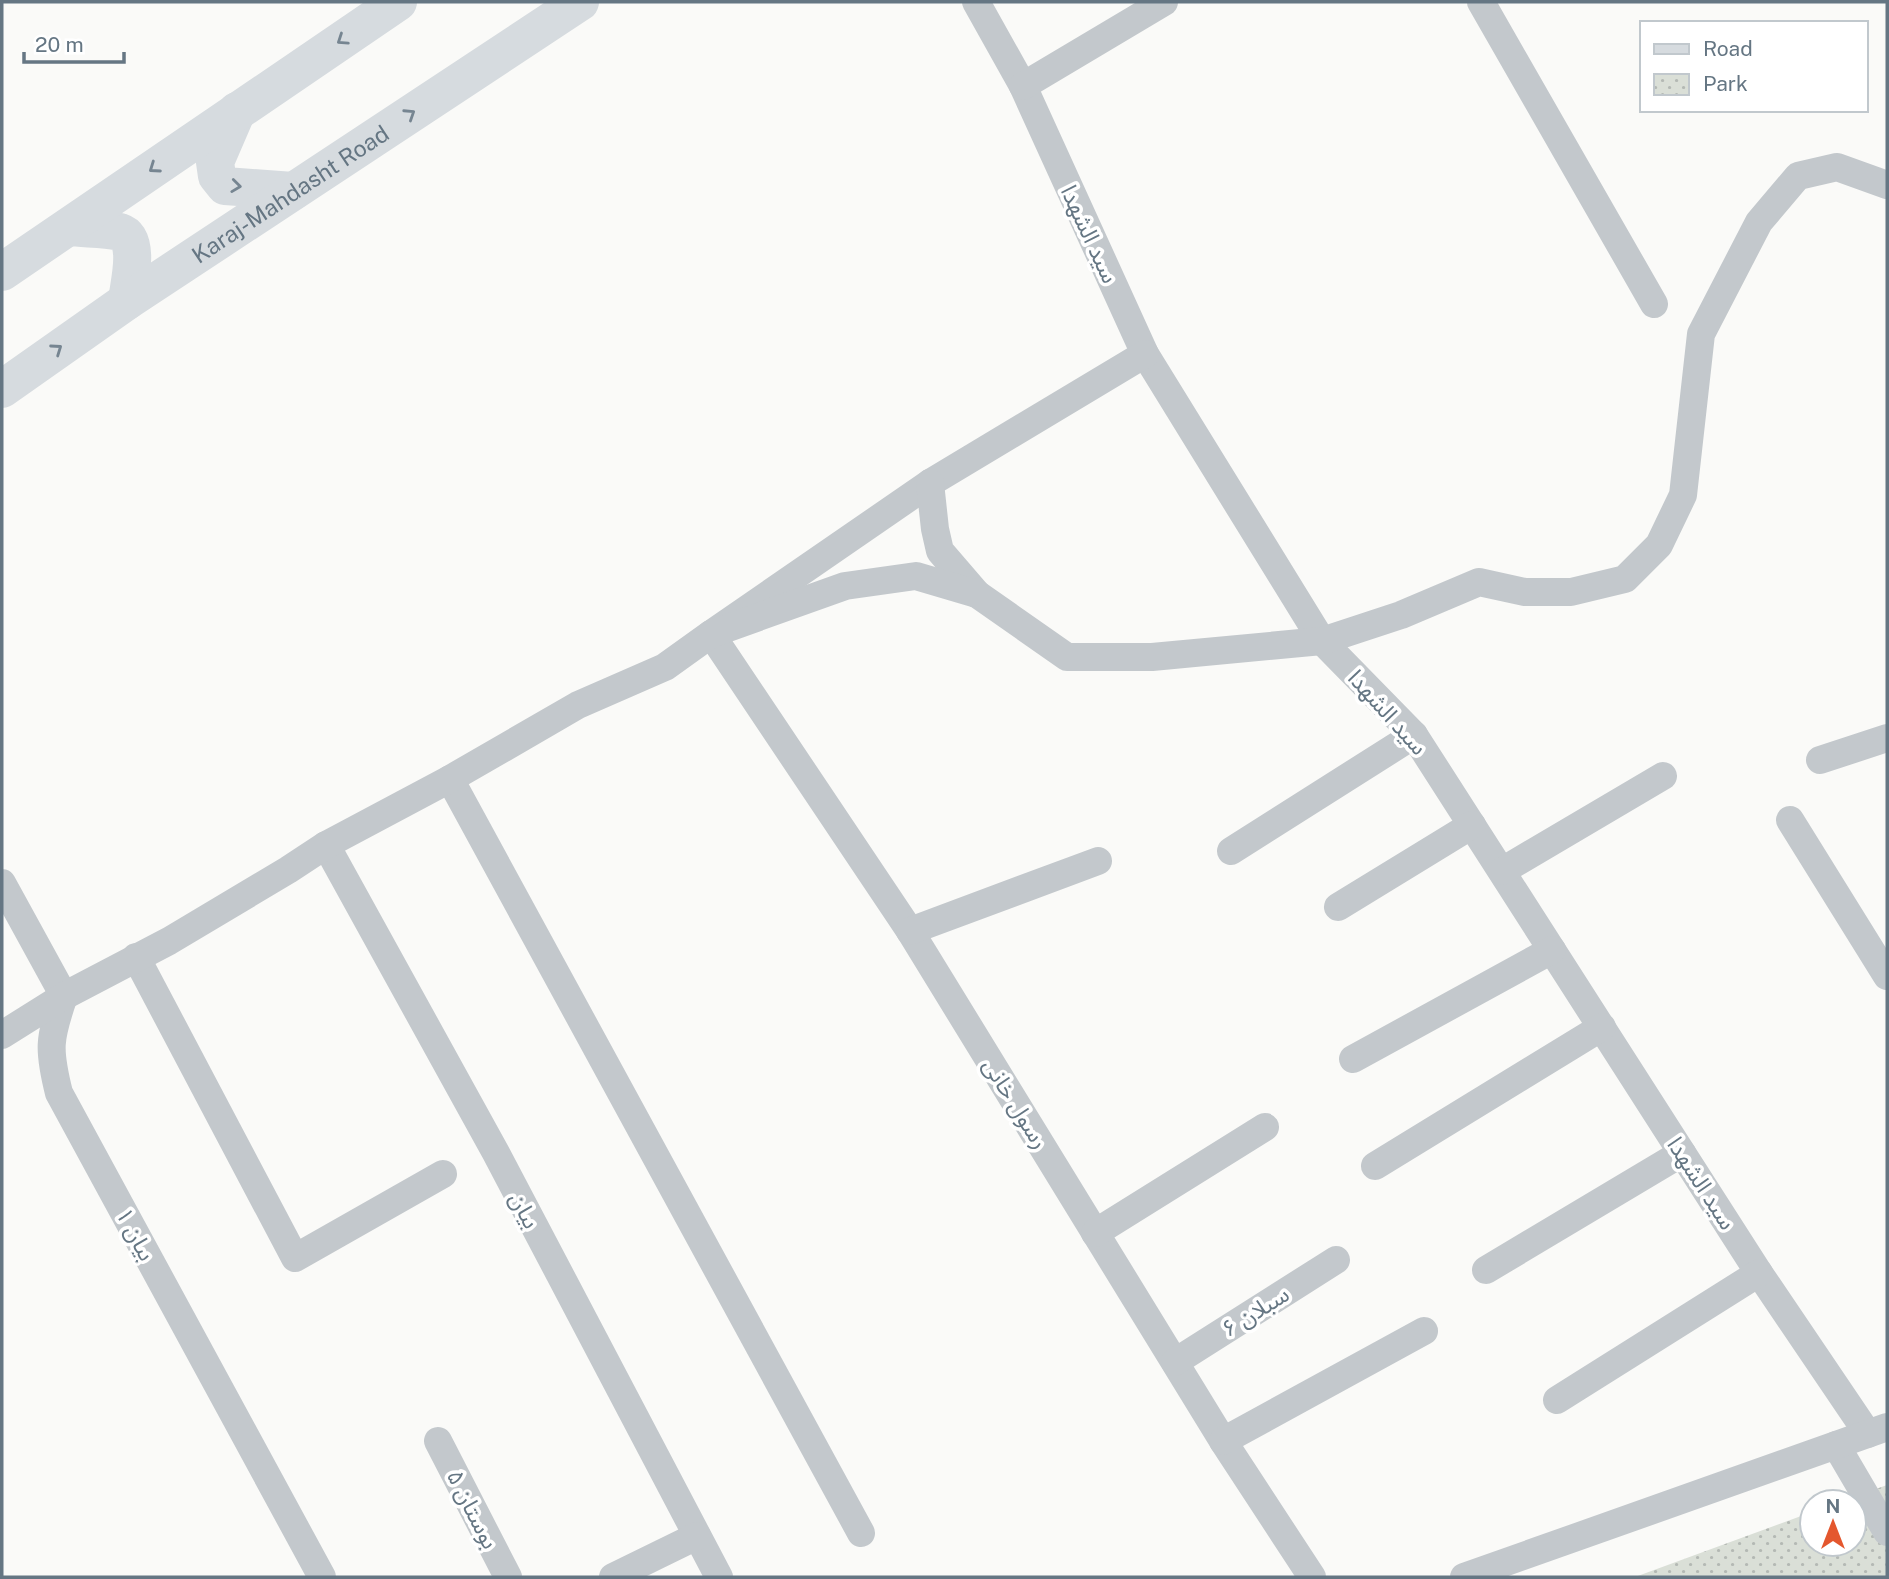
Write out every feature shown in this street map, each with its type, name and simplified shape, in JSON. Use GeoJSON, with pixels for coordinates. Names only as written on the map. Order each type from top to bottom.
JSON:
{"type":"FeatureCollection","features":[{"type":"Feature","properties":{"kind":"main road","name":"Karaj-Mahdasht Road"},"geometry":{"type":"LineString","coordinates":[[2,389],[127,300],[580,2]]}},
{"type":"Feature","properties":{"kind":"main road"},"geometry":{"type":"LineString","coordinates":[[2,272],[392,3]]}},
{"type":"Feature","properties":{"kind":"main road"},"geometry":{"type":"LineString","coordinates":[[237,111],[215,162],[217,176],[225,186],[293,191]]}},
{"type":"Feature","properties":{"kind":"main road"},"geometry":{"type":"LineString","coordinates":[[69,228],[120,233],[130,238],[133,248],[127,300]]}},
{"type":"Feature","properties":{"kind":"street","name":"سید الشهدا"},"geometry":{"type":"LineString","coordinates":[[976,2],[1023,86],[1145,354],[1322,641],[1414,735],[1759,1273],[1878,1430]]}},
{"type":"Feature","properties":{"kind":"street"},"geometry":{"type":"LineString","coordinates":[[1023,86],[1164,2]]}},
{"type":"Feature","properties":{"kind":"street"},"geometry":{"type":"LineString","coordinates":[[1481,2],[1654,304]]}},
{"type":"Feature","properties":{"kind":"street"},"geometry":{"type":"LineString","coordinates":[[930,483],[940,551],[977,594],[1067,657],[1152,657],[1322,641],[1401,615],[1479,582],[1525,592],[1571,592],[1625,579],[1659,545],[1683,495],[1701,334],[1759,222],[1798,176],[1837,167],[1887,185]]}},
{"type":"Feature","properties":{"kind":"street"},"geometry":{"type":"LineString","coordinates":[[2,1035],[64,996],[289,870],[326,845],[450,779],[578,705],[665,667],[930,483],[1145,354]]}},
{"type":"Feature","properties":{"kind":"street"},"geometry":{"type":"LineString","coordinates":[[711,634],[845,586],[916,576],[977,594]]}},
{"type":"Feature","properties":{"kind":"street","name":"رسول خانی"},"geometry":{"type":"LineString","coordinates":[[711,634],[910,931],[1223,1441],[1312,1577]]}},
{"type":"Feature","properties":{"kind":"street"},"geometry":{"type":"LineString","coordinates":[[1231,851],[1414,735]]}},
{"type":"Feature","properties":{"kind":"street"},"geometry":{"type":"LineString","coordinates":[[1820,760],[1887,738]]}},
{"type":"Feature","properties":{"kind":"street"},"geometry":{"type":"LineString","coordinates":[[1502,871],[1663,776]]}},
{"type":"Feature","properties":{"kind":"street"},"geometry":{"type":"LineString","coordinates":[[450,779],[861,1533]]}},
{"type":"Feature","properties":{"kind":"street"},"geometry":{"type":"LineString","coordinates":[[1790,820],[1887,976]]}},
{"type":"Feature","properties":{"kind":"street"},"geometry":{"type":"LineString","coordinates":[[1338,906],[1472,825]]}},
{"type":"Feature","properties":{"kind":"street","name":"بیان"},"geometry":{"type":"LineString","coordinates":[[326,845],[496,1153],[719,1577]]}},
{"type":"Feature","properties":{"kind":"street"},"geometry":{"type":"LineString","coordinates":[[910,931],[1098,861]]}},
{"type":"Feature","properties":{"kind":"street"},"geometry":{"type":"LineString","coordinates":[[2,883],[64,996]]}},
{"type":"Feature","properties":{"kind":"street"},"geometry":{"type":"LineString","coordinates":[[1353,1059],[1552,950]]}},
{"type":"Feature","properties":{"kind":"street"},"geometry":{"type":"LineString","coordinates":[[136,957],[295,1258],[443,1174]]}},
{"type":"Feature","properties":{"kind":"street","name":"بیان ۱"},"geometry":{"type":"LineString","coordinates":[[64,996],[52,1030],[50,1059],[60,1093],[322,1577]]}},
{"type":"Feature","properties":{"kind":"street"},"geometry":{"type":"LineString","coordinates":[[1375,1166],[1602,1027]]}},
{"type":"Feature","properties":{"kind":"street"},"geometry":{"type":"LineString","coordinates":[[1095,1233],[1265,1127]]}},
{"type":"Feature","properties":{"kind":"street"},"geometry":{"type":"LineString","coordinates":[[1486,1270],[1682,1153]]}},
{"type":"Feature","properties":{"kind":"street","name":"سبلان ۶"},"geometry":{"type":"LineString","coordinates":[[1175,1362],[1336,1260]]}},
{"type":"Feature","properties":{"kind":"street"},"geometry":{"type":"LineString","coordinates":[[1557,1401],[1759,1273]]}},
{"type":"Feature","properties":{"kind":"street"},"geometry":{"type":"LineString","coordinates":[[1223,1441],[1424,1331]]}},
{"type":"Feature","properties":{"kind":"street"},"geometry":{"type":"LineString","coordinates":[[1464,1577],[1509,1570],[1878,1430]]}},
{"type":"Feature","properties":{"kind":"street","name":"بوستان ۵"},"geometry":{"type":"LineString","coordinates":[[438,1441],[508,1577]]}},
{"type":"Feature","properties":{"kind":"street"},"geometry":{"type":"LineString","coordinates":[[1836,1445],[1887,1532]]}},
{"type":"Feature","properties":{"kind":"street"},"geometry":{"type":"LineString","coordinates":[[613,1577],[697,1536]]}},
{"type":"Feature","properties":{"kind":"green space"},"geometry":{"type":"Polygon","coordinates":[[[1887,1485],[1887,1577],[1635,1577],[1798,1517],[1798,1558],[1868,1558],[1868,1492],[1887,1485]]]}}]}
